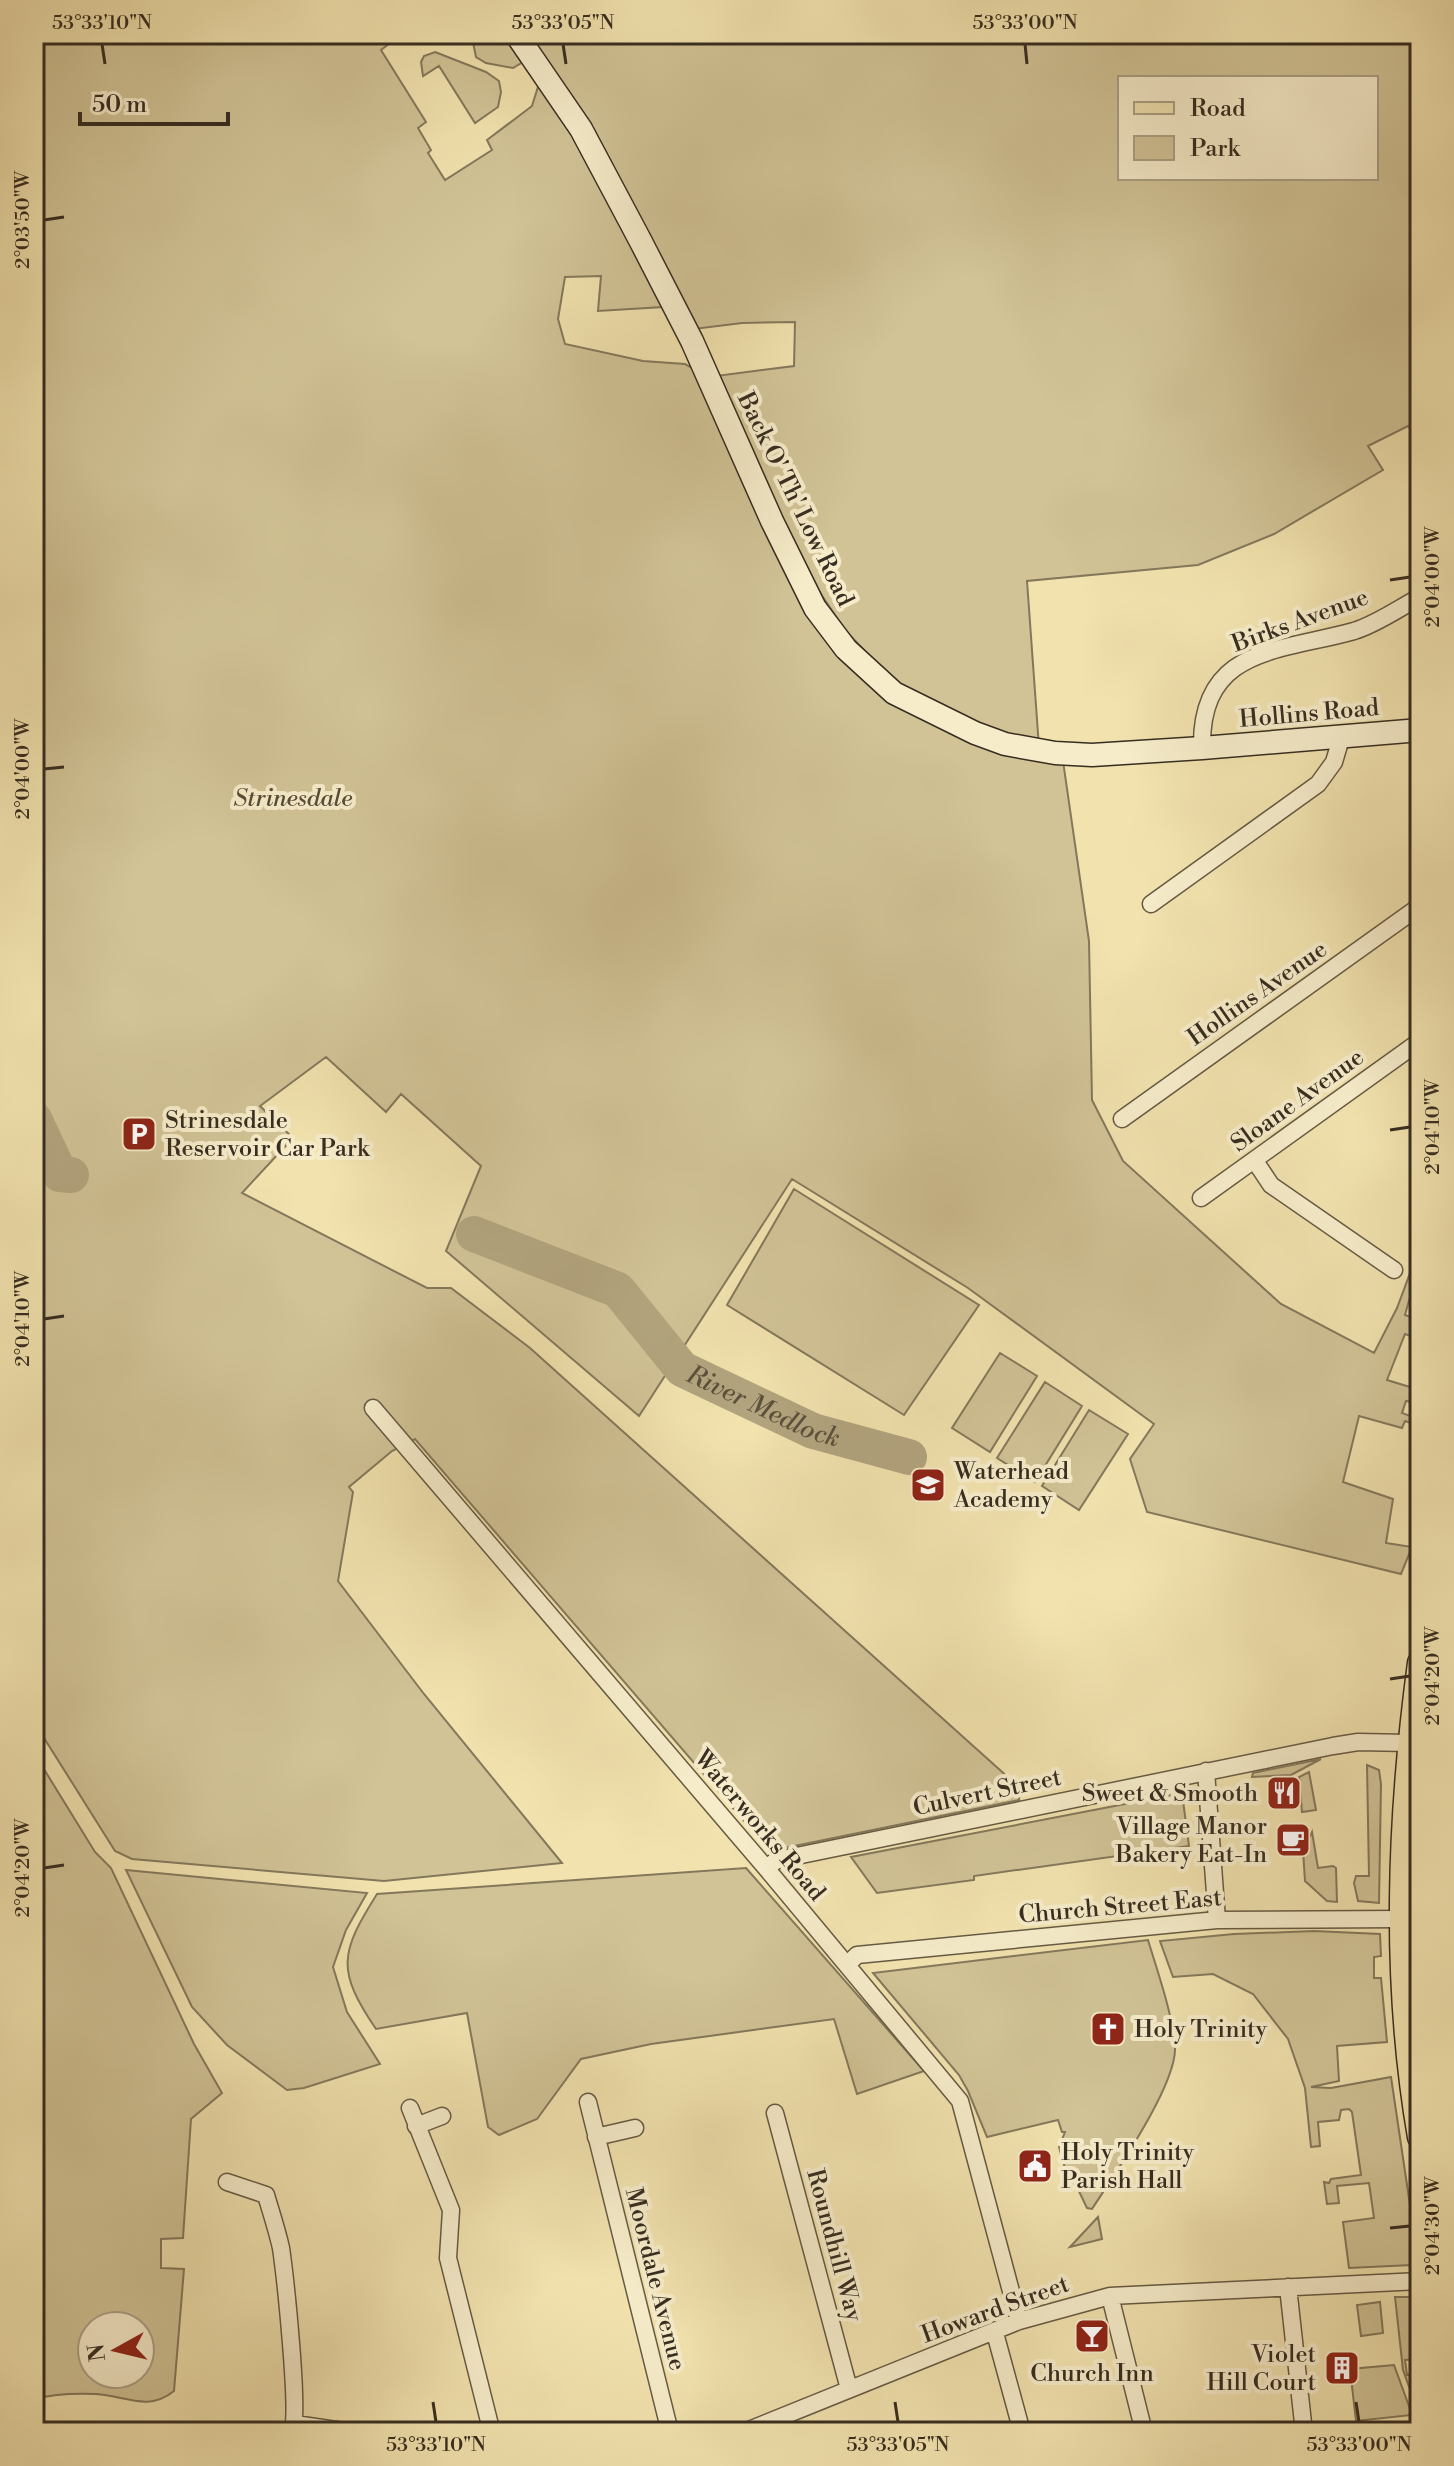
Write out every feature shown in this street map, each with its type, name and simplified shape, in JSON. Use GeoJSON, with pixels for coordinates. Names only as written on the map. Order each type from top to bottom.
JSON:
{"type":"FeatureCollection","features":[{"type":"Feature","properties":{"kind":"main road"},"geometry":{"type":"LineString","coordinates":[[1420,1663],[1409,1743],[1402,1838],[1402,1919],[1414,2035],[1420,2137]]}},
{"type":"Feature","properties":{"kind":"street","name":"Back O' Th' Low Road"},"geometry":{"type":"LineString","coordinates":[[516,34],[588,143],[692,341],[772,521],[815,608],[846,649],[894,693],[948,721],[1005,744],[1055,753],[1092,755],[1202,748]]}},
{"type":"Feature","properties":{"kind":"street","name":"Birks Avenue"},"geometry":{"type":"LineString","coordinates":[[1202,748],[1205,708],[1214,688],[1234,667],[1252,657],[1358,630],[1420,597]]}},
{"type":"Feature","properties":{"kind":"street","name":"Hollins Road"},"geometry":{"type":"LineString","coordinates":[[1202,748],[1420,730]]}},
{"type":"Feature","properties":{"kind":"street"},"geometry":{"type":"LineString","coordinates":[[1151,904],[1318,784],[1334,762],[1342,735]]}},
{"type":"Feature","properties":{"kind":"street","name":"Hollins Avenue"},"geometry":{"type":"LineString","coordinates":[[1122,1119],[1420,906]]}},
{"type":"Feature","properties":{"kind":"street","name":"Sloane Avenue"},"geometry":{"type":"LineString","coordinates":[[1201,1198],[1420,1041]]}},
{"type":"Feature","properties":{"kind":"street"},"geometry":{"type":"LineString","coordinates":[[1255,1161],[1271,1185],[1394,1270]]}},
{"type":"Feature","properties":{"kind":"street","name":"Waterworks Road"},"geometry":{"type":"LineString","coordinates":[[373,1408],[766,1868],[960,2101],[1019,2321]]}},
{"type":"Feature","properties":{"kind":"street","name":"Culvert Street"},"geometry":{"type":"LineString","coordinates":[[766,1868],[777,1860],[1206,1771],[1358,1742],[1409,1743]]}},
{"type":"Feature","properties":{"kind":"street"},"geometry":{"type":"LineString","coordinates":[[1206,1771],[1217,1920]]}},
{"type":"Feature","properties":{"kind":"street","name":"Church Street East"},"geometry":{"type":"LineString","coordinates":[[847,1965],[857,1955],[1217,1920],[1402,1919]]}},
{"type":"Feature","properties":{"kind":"street","name":"Moordale Avenue"},"geometry":{"type":"LineString","coordinates":[[588,2102],[670,2432]]}},
{"type":"Feature","properties":{"kind":"street"},"geometry":{"type":"LineString","coordinates":[[410,2108],[451,2210],[448,2258],[490,2425],[489,2432]]}},
{"type":"Feature","properties":{"kind":"street","name":"Roundhill Way"},"geometry":{"type":"LineString","coordinates":[[775,2113],[849,2389]]}},
{"type":"Feature","properties":{"kind":"street"},"geometry":{"type":"LineString","coordinates":[[416,2126],[442,2116]]}},
{"type":"Feature","properties":{"kind":"street"},"geometry":{"type":"LineString","coordinates":[[596,2137],[635,2128]]}},
{"type":"Feature","properties":{"kind":"street"},"geometry":{"type":"LineString","coordinates":[[227,2182],[266,2195],[281,2248],[294,2428],[350,2432]]}},
{"type":"Feature","properties":{"kind":"street","name":"Howard Street"},"geometry":{"type":"LineString","coordinates":[[749,2431],[1019,2321],[1110,2296],[1420,2281]]}},
{"type":"Feature","properties":{"kind":"street"},"geometry":{"type":"LineString","coordinates":[[1288,2287],[1304,2432]]}},
{"type":"Feature","properties":{"kind":"street"},"geometry":{"type":"LineString","coordinates":[[1110,2296],[1144,2432]]}},
{"type":"Feature","properties":{"kind":"street"},"geometry":{"type":"LineString","coordinates":[[995,2333],[1022,2432]]}},
{"type":"Feature","properties":{"kind":"green space","name":"Strinesdale"},"geometry":{"type":"Polygon","coordinates":[[[34,34],[402,34],[381,50],[426,122],[418,128],[431,150],[428,153],[445,180],[492,150],[487,140],[532,106],[541,77],[562,108],[663,307],[598,311],[601,276],[565,277],[558,319],[565,344],[643,361],[685,364],[696,370],[862,678],[1063,761],[1089,941],[1092,1100],[1123,1161],[1281,1304],[1374,1353],[1397,1308],[1416,1257],[1420,1259],[1420,1300],[1420,1339],[1405,1334],[1387,1380],[1420,1390],[1417,1403],[1406,1401],[1402,1413],[1413,1417],[1411,1423],[1405,1421],[1402,1428],[1359,1416],[1343,1482],[1393,1499],[1386,1543],[1412,1547],[1401,1574],[1147,1512],[1130,1459],[1154,1424],[968,1288],[792,1179],[639,1416],[446,1251],[481,1166],[401,1094],[386,1112],[326,1057],[260,1106],[293,1138],[242,1193],[427,1288],[451,1288],[530,1348],[1020,1788],[1019,1800],[770,1851],[415,1439],[392,1451],[349,1487],[353,1492],[338,1581],[424,1694],[562,1863],[384,1881],[132,1859],[115,1851],[34,1722],[34,34]],[[1410,1297],[1405,1315],[1414,1318],[1420,1300],[1410,1297]]]}},
{"type":"Feature","properties":{"kind":"green space"},"geometry":{"type":"Polygon","coordinates":[[[476,34],[502,34],[523,62],[513,68],[486,63],[476,57],[473,42],[476,34]]]}},
{"type":"Feature","properties":{"kind":"green space"},"geometry":{"type":"Polygon","coordinates":[[[523,34],[1420,34],[1420,441],[1408,426],[1368,446],[1383,470],[1274,534],[1198,565],[1027,581],[1039,747],[1000,736],[892,680],[846,631],[812,581],[716,376],[794,366],[795,322],[742,323],[694,329],[523,34]]]}},
{"type":"Feature","properties":{"kind":"green space"},"geometry":{"type":"Polygon","coordinates":[[[435,52],[486,72],[499,81],[501,92],[498,107],[475,123],[439,66],[423,76],[421,62],[424,56],[435,52]]]}},
{"type":"Feature","properties":{"kind":"green space"},"geometry":{"type":"Polygon","coordinates":[[[794,1189],[979,1305],[904,1415],[727,1305],[794,1189]]]}},
{"type":"Feature","properties":{"kind":"green space"},"geometry":{"type":"Polygon","coordinates":[[[1000,1353],[1037,1376],[990,1452],[952,1428],[1000,1353]]]}},
{"type":"Feature","properties":{"kind":"green space"},"geometry":{"type":"Polygon","coordinates":[[[1045,1382],[1082,1406],[1035,1482],[997,1458],[1045,1382]]]}},
{"type":"Feature","properties":{"kind":"green space"},"geometry":{"type":"Polygon","coordinates":[[[1089,1410],[1128,1434],[1079,1510],[1042,1486],[1089,1410]]]}},
{"type":"Feature","properties":{"kind":"green space"},"geometry":{"type":"Polygon","coordinates":[[[34,1753],[95,1852],[111,1868],[194,2044],[222,2093],[191,2119],[183,2238],[161,2239],[161,2268],[184,2269],[174,2391],[146,2402],[107,2395],[57,2395],[34,2399],[34,1753]]]}},
{"type":"Feature","properties":{"kind":"green space"},"geometry":{"type":"Polygon","coordinates":[[[1321,1759],[1291,1775],[1252,1777],[1253,1773],[1321,1759]]]}},
{"type":"Feature","properties":{"kind":"green space"},"geometry":{"type":"Polygon","coordinates":[[[1367,1765],[1379,1770],[1381,1784],[1379,1903],[1358,1901],[1354,1883],[1356,1876],[1369,1876],[1367,1765]]]}},
{"type":"Feature","properties":{"kind":"green space"},"geometry":{"type":"Polygon","coordinates":[[[1309,1772],[1316,1810],[1302,1812],[1299,1777],[1309,1772]]]}},
{"type":"Feature","properties":{"kind":"green space"},"geometry":{"type":"Polygon","coordinates":[[[1182,1793],[1189,1846],[877,1893],[851,1857],[1182,1793]]]}},
{"type":"Feature","properties":{"kind":"green space"},"geometry":{"type":"Polygon","coordinates":[[[1312,1832],[1318,1868],[1336,1868],[1337,1902],[1327,1901],[1305,1881],[1303,1850],[1312,1832]]]}},
{"type":"Feature","properties":{"kind":"green space"},"geometry":{"type":"Polygon","coordinates":[[[746,1868],[924,2071],[857,2094],[834,2019],[651,2044],[581,2059],[537,2119],[499,2135],[488,2127],[467,2013],[376,2029],[363,2009],[349,1976],[350,1947],[377,1894],[746,1868]]]}},
{"type":"Feature","properties":{"kind":"green space"},"geometry":{"type":"Polygon","coordinates":[[[126,1870],[367,1893],[346,1930],[333,1967],[347,2012],[380,2064],[304,2088],[287,2090],[227,2045],[192,2007],[126,1870]]]}},
{"type":"Feature","properties":{"kind":"green space"},"geometry":{"type":"Polygon","coordinates":[[[1314,1931],[1380,1934],[1381,1956],[1374,1957],[1374,1978],[1381,1978],[1387,2042],[1337,2046],[1339,2081],[1311,2087],[1331,2088],[1391,2077],[1418,2259],[1412,2265],[1349,2268],[1343,2222],[1374,2218],[1369,2183],[1337,2186],[1339,2203],[1327,2204],[1324,2182],[1361,2175],[1352,2112],[1349,2109],[1341,2110],[1339,2120],[1318,2122],[1320,2146],[1311,2147],[1305,2088],[1288,2039],[1253,1994],[1213,1974],[1173,1977],[1160,1941],[1314,1931]]]}},
{"type":"Feature","properties":{"kind":"green space"},"geometry":{"type":"Polygon","coordinates":[[[1148,1940],[1171,2021],[1175,2047],[1173,2063],[1166,2084],[1142,2130],[1092,2209],[1087,2208],[1076,2185],[1070,2186],[1059,2147],[1065,2132],[1062,2132],[1058,2120],[987,2137],[959,2075],[873,1973],[1148,1940]]]}},
{"type":"Feature","properties":{"kind":"green space"},"geometry":{"type":"Polygon","coordinates":[[[1098,2217],[1102,2239],[1070,2247],[1098,2217]]]}},
{"type":"Feature","properties":{"kind":"green space"},"geometry":{"type":"Polygon","coordinates":[[[1395,2297],[1411,2297],[1420,2302],[1420,2359],[1405,2360],[1407,2375],[1420,2373],[1420,2388],[1417,2389],[1420,2417],[1403,2370],[1395,2297]]]}},
{"type":"Feature","properties":{"kind":"green space"},"geometry":{"type":"Polygon","coordinates":[[[1380,2302],[1383,2333],[1361,2336],[1357,2305],[1380,2302]]]}},
{"type":"Feature","properties":{"kind":"green space"},"geometry":{"type":"Polygon","coordinates":[[[1394,2365],[1417,2428],[1413,2428],[1411,2415],[1356,2421],[1350,2369],[1394,2365]]]}},
{"type":"Feature","properties":{"kind":"waterway","name":"River Medlock"},"geometry":{"type":"LineString","coordinates":[[34,1119],[60,1174],[71,1175]]}},
{"type":"Feature","properties":{"kind":"waterway","name":"River Medlock"},"geometry":{"type":"LineString","coordinates":[[474,1234],[618,1290],[682,1369],[813,1431],[909,1457]]}},
{"type":"Feature","properties":{"kind":"place","name":"Strinesdale Reservoir Car Park"},"geometry":{"type":"Point","coordinates":[139,1134]}},
{"type":"Feature","properties":{"kind":"place","name":"Waterhead Academy"},"geometry":{"type":"Point","coordinates":[928,1485]}},
{"type":"Feature","properties":{"kind":"place","name":"Sweet & Smooth"},"geometry":{"type":"Point","coordinates":[1284,1793]}},
{"type":"Feature","properties":{"kind":"place","name":"Village Manor Bakery Eat-In"},"geometry":{"type":"Point","coordinates":[1293,1840]}},
{"type":"Feature","properties":{"kind":"place","name":"Holy Trinity"},"geometry":{"type":"Point","coordinates":[1108,2029]}},
{"type":"Feature","properties":{"kind":"place","name":"Holy Trinity Parish Hall"},"geometry":{"type":"Point","coordinates":[1035,2166]}},
{"type":"Feature","properties":{"kind":"place","name":"Church Inn"},"geometry":{"type":"Point","coordinates":[1092,2336]}},
{"type":"Feature","properties":{"kind":"place","name":"Violet Hill Court"},"geometry":{"type":"Point","coordinates":[1342,2368]}}]}
